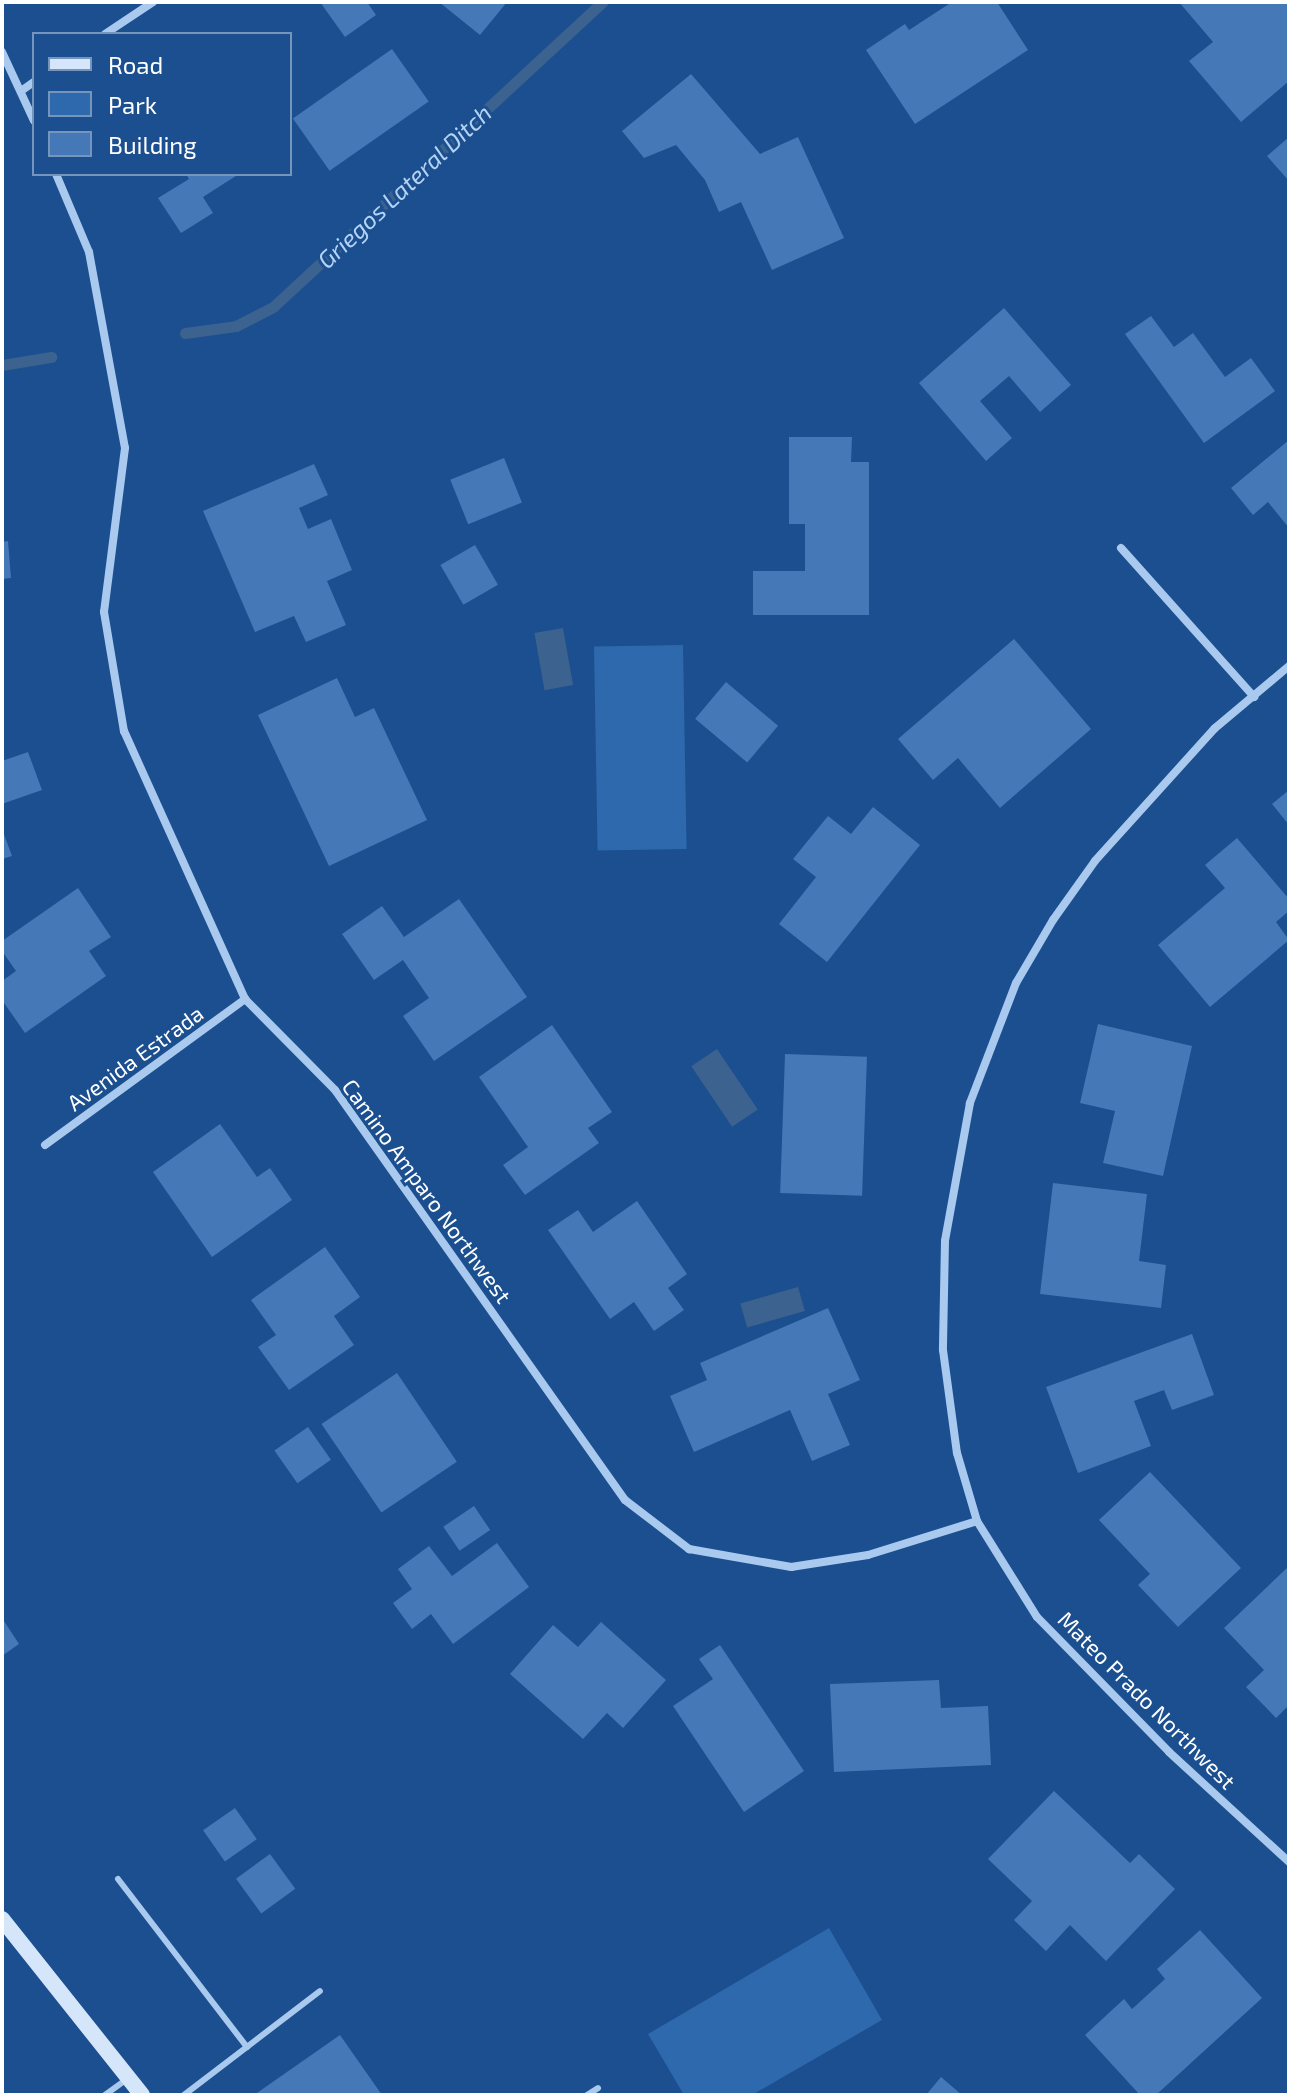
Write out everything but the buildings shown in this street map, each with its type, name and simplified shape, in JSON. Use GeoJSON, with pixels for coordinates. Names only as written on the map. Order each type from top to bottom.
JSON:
{"type":"FeatureCollection","features":[{"type":"Feature","properties":{"kind":"main road"},"geometry":{"type":"LineString","coordinates":[[2,1919],[142,2095]]}},
{"type":"Feature","properties":{"kind":"street"},"geometry":{"type":"LineString","coordinates":[[108,32],[153,2]]}},
{"type":"Feature","properties":{"kind":"street"},"geometry":{"type":"LineString","coordinates":[[2,52],[32,116]]}},
{"type":"Feature","properties":{"kind":"street"},"geometry":{"type":"LineString","coordinates":[[21,91],[32,83]]}},
{"type":"Feature","properties":{"kind":"street","name":"Camino Amparo Northwest"},"geometry":{"type":"LineString","coordinates":[[57,176],[89,252],[125,448],[104,612],[124,731],[245,999],[335,1090],[625,1500],[689,1549],[791,1567],[868,1555],[977,1521]]}},
{"type":"Feature","properties":{"kind":"street"},"geometry":{"type":"LineString","coordinates":[[1121,548],[1254,697]]}},
{"type":"Feature","properties":{"kind":"street","name":"Mateo Prado Northwest"},"geometry":{"type":"LineString","coordinates":[[1289,666],[1215,728],[1095,861],[1053,920],[1016,983],[970,1103],[945,1241],[943,1350],[957,1453],[977,1521],[1037,1617],[1169,1752],[1289,1862]]}},
{"type":"Feature","properties":{"kind":"street","name":"Avenida Estrada"},"geometry":{"type":"LineString","coordinates":[[45,1145],[245,999]]}},
{"type":"Feature","properties":{"kind":"lane"},"geometry":{"type":"LineString","coordinates":[[118,1879],[247,2047]]}},
{"type":"Feature","properties":{"kind":"lane"},"geometry":{"type":"LineString","coordinates":[[184,2095],[320,1991]]}},
{"type":"Feature","properties":{"kind":"lane"},"geometry":{"type":"LineString","coordinates":[[105,2095],[130,2077]]}},
{"type":"Feature","properties":{"kind":"lane"},"geometry":{"type":"LineString","coordinates":[[587,2095],[598,2088]]}},
{"type":"Feature","properties":{"kind":"green space"},"geometry":{"type":"Polygon","coordinates":[[[683,645],[687,849],[598,851],[594,647],[683,645]]]}},
{"type":"Feature","properties":{"kind":"green space"},"geometry":{"type":"Polygon","coordinates":[[[829,1928],[882,2020],[752,2095],[684,2095],[648,2034],[829,1928]]]}},
{"type":"Feature","properties":{"kind":"shaded area"},"geometry":{"type":"Polygon","coordinates":[[[563,628],[573,685],[545,690],[534,633],[563,628]]]}},
{"type":"Feature","properties":{"kind":"shaded area"},"geometry":{"type":"Polygon","coordinates":[[[717,1049],[758,1110],[732,1127],[691,1066],[717,1049]]]}},
{"type":"Feature","properties":{"kind":"shaded area"},"geometry":{"type":"Polygon","coordinates":[[[798,1287],[805,1311],[747,1328],[740,1304],[798,1287]]]}},
{"type":"Feature","properties":{"kind":"waterway","name":"Griegos Lateral Ditch"},"geometry":{"type":"LineString","coordinates":[[185,333],[236,326],[273,307],[602,2]]}},
{"type":"Feature","properties":{"kind":"waterway","name":"Griegos Lateral Ditch"},"geometry":{"type":"LineString","coordinates":[[2,365],[51,357]]}}]}
